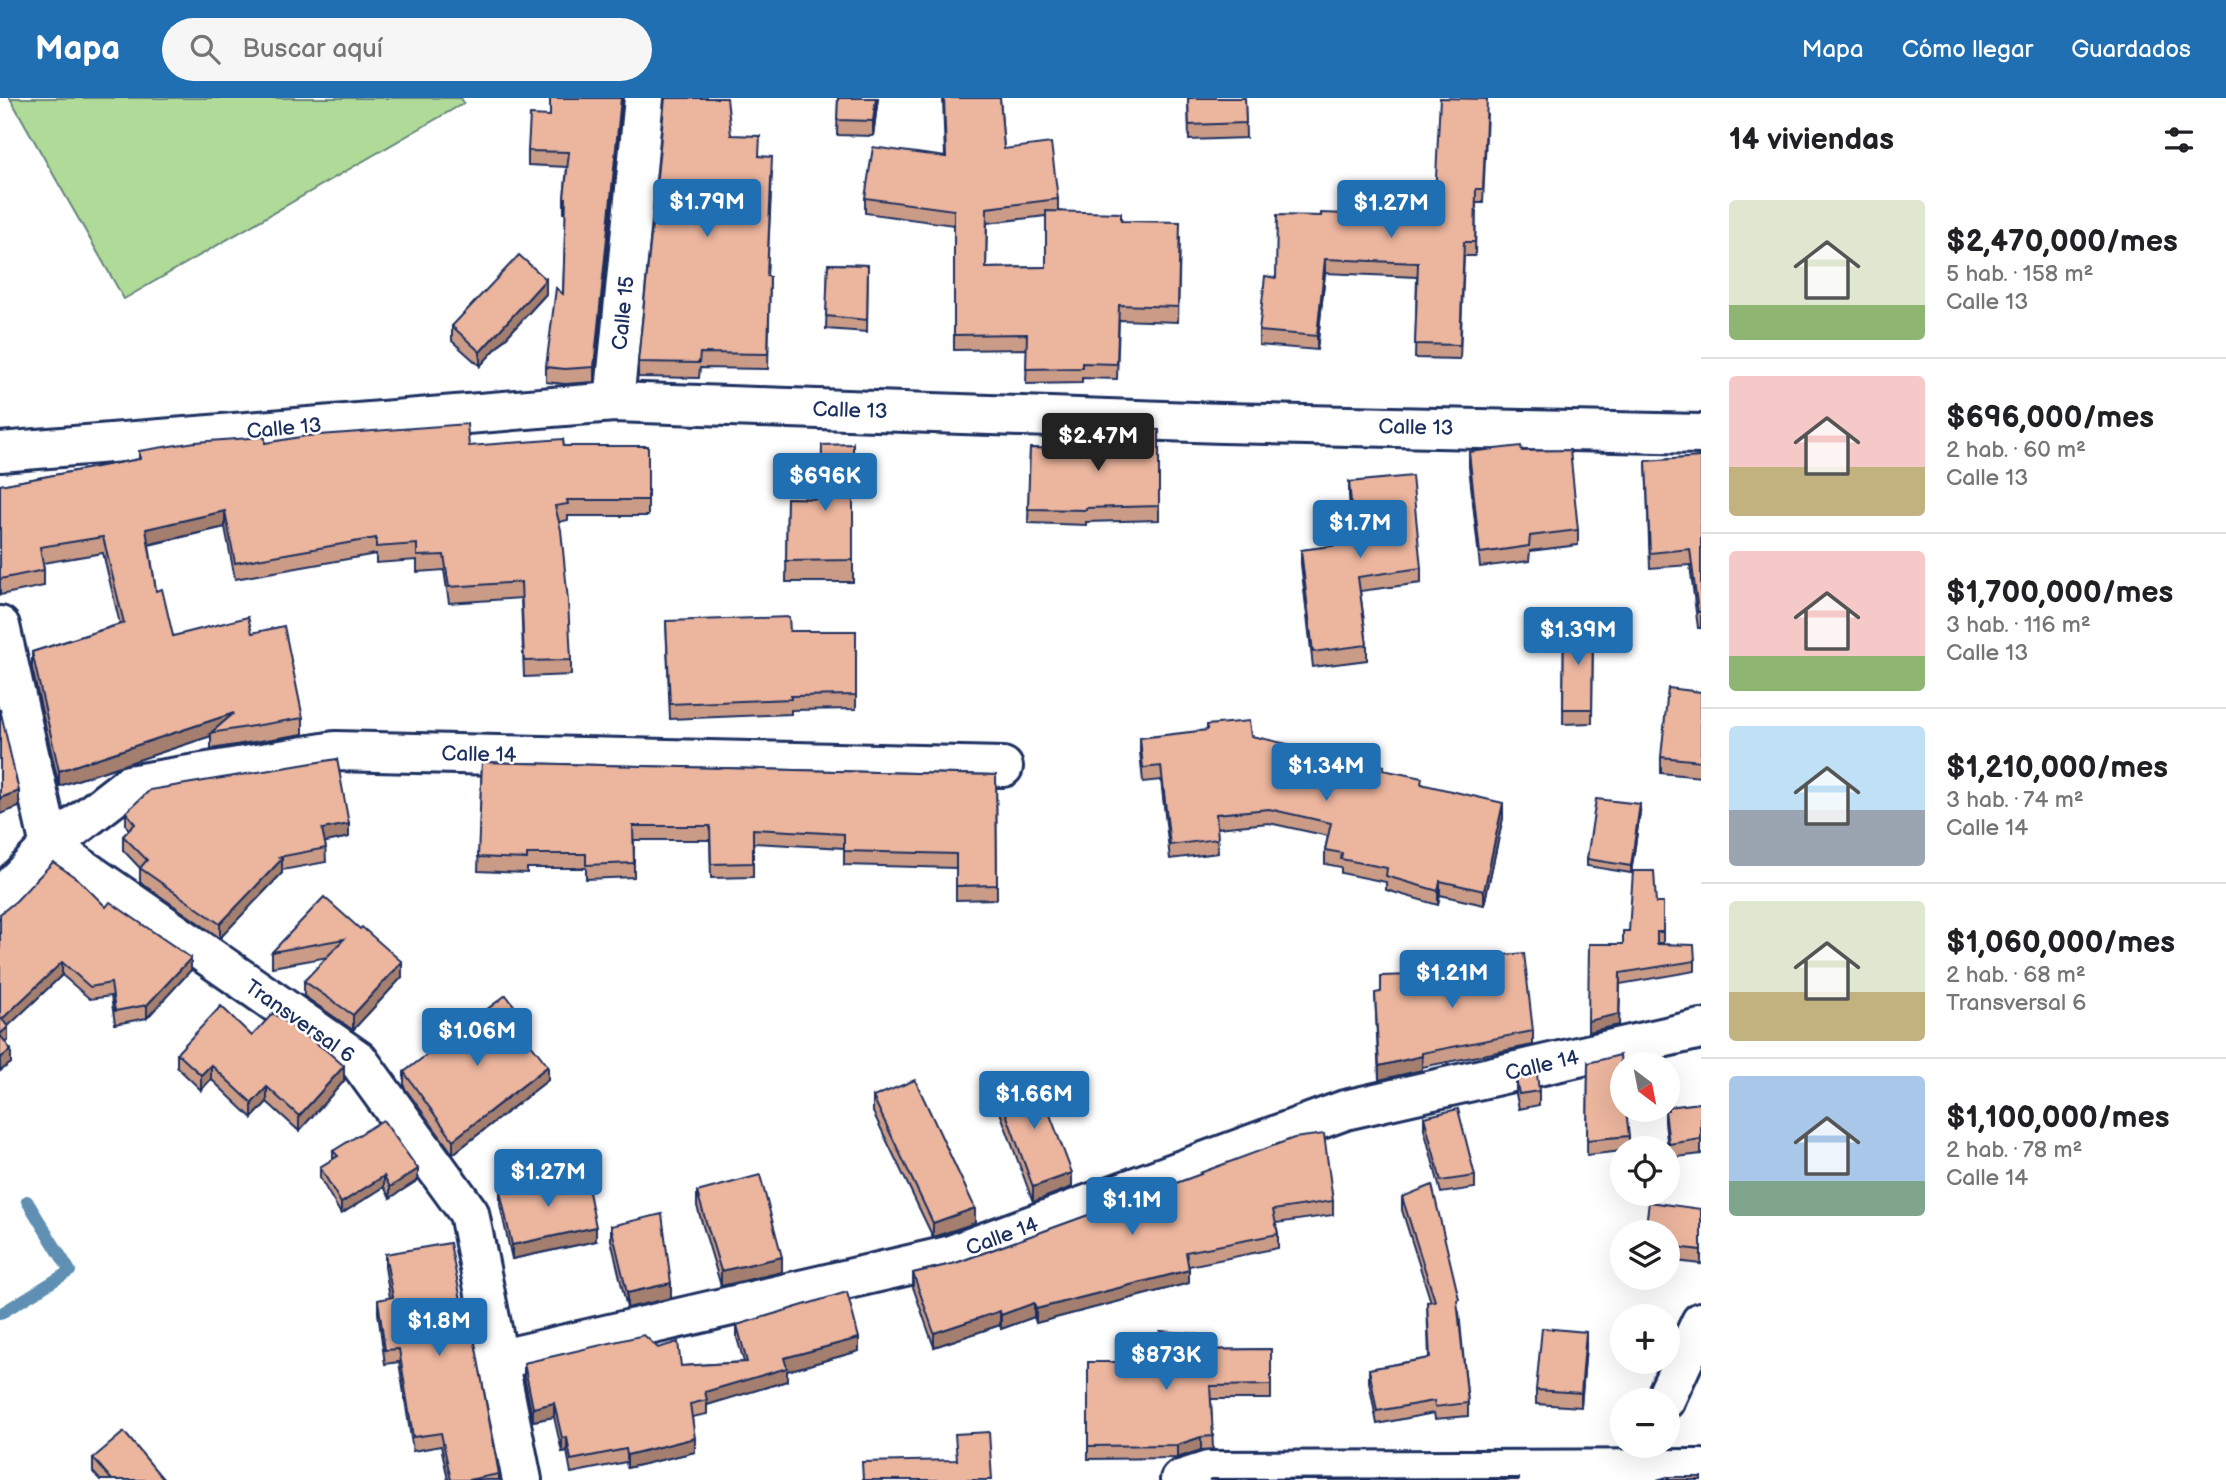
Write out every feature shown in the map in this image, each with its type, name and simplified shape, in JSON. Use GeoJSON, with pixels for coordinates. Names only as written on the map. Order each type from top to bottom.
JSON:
{"type":"FeatureCollection","features":[{"type":"Feature","properties":{"kind":"street","name":"Calle 15"},"geometry":{"type":"LineString","coordinates":[[614,402],[644,98]]}},
{"type":"Feature","properties":{"kind":"street","name":"Calle 13"},"geometry":{"type":"LineString","coordinates":[[0,452],[614,402],[1222,423],[1701,434]]}},
{"type":"Feature","properties":{"kind":"street"},"geometry":{"type":"LineString","coordinates":[[0,626],[50,846]]}},
{"type":"Feature","properties":{"kind":"street","name":"Calle 14"},"geometry":{"type":"LineString","coordinates":[[0,898],[50,846],[129,785],[335,751],[1003,767]]}},
{"type":"Feature","properties":{"kind":"street","name":"Transversal 6"},"geometry":{"type":"LineString","coordinates":[[50,846],[358,1060],[469,1213],[522,1480]]}},
{"type":"Feature","properties":{"kind":"street","name":"Calle 14"},"geometry":{"type":"LineString","coordinates":[[497,1360],[948,1256],[1345,1110],[1701,1029]]}},
{"type":"Feature","properties":{"kind":"street"},"geometry":{"type":"LineString","coordinates":[[1671,1388],[1701,1322]]}},
{"type":"Feature","properties":{"kind":"street"},"geometry":{"type":"LineString","coordinates":[[1180,1480],[1208,1471],[1638,1458],[1701,1469]]}},
{"type":"Feature","properties":{"kind":"green space"},"geometry":{"type":"Polygon","coordinates":[[[10,98],[461,98],[464,103],[124,299],[10,98]]]}},
{"type":"Feature","properties":{"kind":"building"},"geometry":{"type":"Polygon","coordinates":[[[550,98],[621,98],[594,367],[546,367],[556,288],[563,294],[564,198],[569,152],[528,151],[530,115],[550,116],[550,98]]]}},
{"type":"Feature","properties":{"kind":"building"},"geometry":{"type":"Polygon","coordinates":[[[665,98],[727,98],[731,135],[760,136],[759,156],[772,157],[767,276],[770,277],[768,354],[700,353],[699,363],[638,362],[665,98]]]}},
{"type":"Feature","properties":{"kind":"building"},"geometry":{"type":"Polygon","coordinates":[[[838,98],[876,98],[873,121],[837,120],[838,98]]]}},
{"type":"Feature","properties":{"kind":"building"},"geometry":{"type":"Polygon","coordinates":[[[944,98],[1000,98],[1004,149],[1051,143],[1058,199],[987,208],[986,268],[1046,267],[1046,211],[1121,213],[1121,221],[1180,222],[1178,307],[1119,305],[1117,364],[1082,363],[1082,368],[1026,369],[1027,334],[954,335],[954,210],[865,198],[873,147],[946,157],[944,98]]]}},
{"type":"Feature","properties":{"kind":"building"},"geometry":{"type":"Polygon","coordinates":[[[1188,98],[1245,98],[1246,123],[1189,125],[1188,98]]]}},
{"type":"Feature","properties":{"kind":"building"},"geometry":{"type":"Polygon","coordinates":[[[1440,98],[1487,99],[1483,189],[1476,189],[1475,242],[1464,242],[1460,345],[1415,344],[1418,263],[1325,259],[1317,336],[1259,331],[1265,276],[1276,278],[1277,215],[1321,216],[1321,213],[1434,217],[1440,98]]]}},
{"type":"Feature","properties":{"kind":"building"},"geometry":{"type":"Polygon","coordinates":[[[519,255],[546,279],[480,352],[452,326],[519,255]]]}},
{"type":"Feature","properties":{"kind":"building"},"geometry":{"type":"Polygon","coordinates":[[[828,264],[868,265],[867,320],[826,316],[828,264]]]}},
{"type":"Feature","properties":{"kind":"building"},"geometry":{"type":"Polygon","coordinates":[[[467,424],[469,446],[563,439],[564,446],[648,446],[648,500],[567,500],[568,504],[555,506],[561,530],[571,660],[524,661],[521,582],[449,587],[444,555],[417,556],[417,544],[376,547],[376,538],[235,563],[225,511],[146,529],[156,591],[162,589],[173,636],[248,617],[252,633],[284,626],[303,718],[211,733],[234,713],[59,771],[32,652],[124,623],[103,537],[40,547],[44,570],[0,579],[0,485],[140,459],[139,451],[195,442],[265,437],[265,443],[306,436],[467,424]]]}},
{"type":"Feature","properties":{"kind":"building"},"geometry":{"type":"Polygon","coordinates":[[[1091,428],[1159,430],[1159,506],[1086,510],[1028,509],[1030,448],[1090,450],[1091,428]]]}},
{"type":"Feature","properties":{"kind":"building"},"geometry":{"type":"Polygon","coordinates":[[[853,444],[853,560],[786,561],[787,498],[821,499],[822,445],[853,444]]]}},
{"type":"Feature","properties":{"kind":"building"},"geometry":{"type":"Polygon","coordinates":[[[1521,446],[1522,451],[1570,450],[1578,530],[1530,536],[1529,546],[1480,553],[1469,452],[1521,446]]]}},
{"type":"Feature","properties":{"kind":"building"},"geometry":{"type":"Polygon","coordinates":[[[1701,457],[1701,612],[1698,612],[1690,549],[1650,553],[1646,461],[1701,457]]]}},
{"type":"Feature","properties":{"kind":"building"},"geometry":{"type":"Polygon","coordinates":[[[1412,476],[1421,568],[1358,577],[1367,645],[1313,652],[1301,550],[1355,543],[1349,482],[1412,476]]]}},
{"type":"Feature","properties":{"kind":"building"},"geometry":{"type":"Polygon","coordinates":[[[789,617],[790,631],[856,631],[856,695],[791,696],[791,699],[670,704],[666,621],[789,617]]]}},
{"type":"Feature","properties":{"kind":"building"},"geometry":{"type":"Polygon","coordinates":[[[1564,625],[1593,626],[1592,709],[1563,709],[1564,625]]]}},
{"type":"Feature","properties":{"kind":"building"},"geometry":{"type":"Polygon","coordinates":[[[1668,688],[1701,692],[1701,761],[1661,757],[1668,688]]]}},
{"type":"Feature","properties":{"kind":"building"},"geometry":{"type":"Polygon","coordinates":[[[0,709],[19,791],[0,798],[0,709]]]}},
{"type":"Feature","properties":{"kind":"building"},"geometry":{"type":"Polygon","coordinates":[[[1249,721],[1251,736],[1384,766],[1383,770],[1422,778],[1421,784],[1503,803],[1484,891],[1440,881],[1438,891],[1386,876],[1387,868],[1341,859],[1342,853],[1325,850],[1331,823],[1269,809],[1216,814],[1218,839],[1170,845],[1161,766],[1143,768],[1140,738],[1207,730],[1207,725],[1249,721]]]}},
{"type":"Feature","properties":{"kind":"building"},"geometry":{"type":"Polygon","coordinates":[[[337,759],[349,824],[322,829],[326,848],[279,857],[282,859],[220,924],[140,868],[147,860],[123,836],[135,824],[126,812],[150,790],[337,759]]]}},
{"type":"Feature","properties":{"kind":"building"},"geometry":{"type":"Polygon","coordinates":[[[482,762],[996,775],[997,885],[956,886],[956,854],[844,851],[844,834],[753,829],[753,863],[711,864],[710,826],[633,826],[634,863],[586,865],[586,854],[527,854],[527,859],[478,857],[482,762]]]}},
{"type":"Feature","properties":{"kind":"building"},"geometry":{"type":"Polygon","coordinates":[[[1596,799],[1640,804],[1631,866],[1587,859],[1596,799]]]}},
{"type":"Feature","properties":{"kind":"building"},"geometry":{"type":"Polygon","coordinates":[[[53,862],[79,880],[106,907],[110,902],[191,958],[147,1005],[115,1011],[111,983],[90,987],[62,962],[2,1019],[8,1027],[0,1034],[0,914],[53,862]]]}},
{"type":"Feature","properties":{"kind":"building"},"geometry":{"type":"Polygon","coordinates":[[[1633,871],[1654,871],[1656,903],[1663,903],[1663,932],[1657,932],[1657,944],[1694,945],[1695,961],[1620,973],[1619,1014],[1588,1021],[1589,944],[1623,944],[1623,931],[1629,931],[1633,871]]]}},
{"type":"Feature","properties":{"kind":"building"},"geometry":{"type":"Polygon","coordinates":[[[324,897],[402,962],[353,1015],[304,981],[344,939],[272,952],[324,897]]]}},
{"type":"Feature","properties":{"kind":"building"},"geometry":{"type":"Polygon","coordinates":[[[1524,953],[1533,1031],[1422,1053],[1422,1056],[1379,1066],[1375,993],[1381,992],[1381,976],[1413,975],[1414,988],[1485,975],[1483,957],[1524,953]]]}},
{"type":"Feature","properties":{"kind":"building"},"geometry":{"type":"Polygon","coordinates":[[[506,995],[528,1024],[520,1030],[548,1066],[453,1140],[404,1072],[506,995]]]}},
{"type":"Feature","properties":{"kind":"building"},"geometry":{"type":"Polygon","coordinates":[[[221,1006],[252,1036],[273,1013],[344,1066],[299,1116],[267,1087],[252,1103],[211,1065],[201,1075],[177,1053],[221,1006]]]}},
{"type":"Feature","properties":{"kind":"building"},"geometry":{"type":"Polygon","coordinates":[[[0,1035],[11,1050],[0,1058],[0,1035]]]}},
{"type":"Feature","properties":{"kind":"building"},"geometry":{"type":"Polygon","coordinates":[[[1610,1058],[1610,1122],[1627,1122],[1629,1136],[1587,1140],[1588,1063],[1610,1058]]]}},
{"type":"Feature","properties":{"kind":"building"},"geometry":{"type":"Polygon","coordinates":[[[1537,1074],[1539,1091],[1519,1094],[1516,1079],[1537,1074]]]}},
{"type":"Feature","properties":{"kind":"building"},"geometry":{"type":"Polygon","coordinates":[[[1035,1075],[1072,1173],[1033,1187],[997,1089],[1035,1075]]]}},
{"type":"Feature","properties":{"kind":"building"},"geometry":{"type":"Polygon","coordinates":[[[915,1080],[975,1208],[933,1223],[873,1097],[915,1080]]]}},
{"type":"Feature","properties":{"kind":"building"},"geometry":{"type":"Polygon","coordinates":[[[1701,1103],[1701,1139],[1680,1142],[1680,1136],[1668,1136],[1666,1122],[1680,1122],[1680,1106],[1701,1103]]]}},
{"type":"Feature","properties":{"kind":"building"},"geometry":{"type":"Polygon","coordinates":[[[1458,1109],[1475,1176],[1441,1181],[1424,1117],[1458,1109]]]}},
{"type":"Feature","properties":{"kind":"building"},"geometry":{"type":"Polygon","coordinates":[[[383,1120],[418,1169],[390,1187],[384,1176],[341,1203],[320,1167],[338,1156],[333,1151],[383,1120]]]}},
{"type":"Feature","properties":{"kind":"building"},"geometry":{"type":"Polygon","coordinates":[[[1324,1134],[1333,1201],[1273,1210],[1278,1234],[1186,1252],[1189,1270],[1036,1309],[1034,1303],[1001,1315],[1000,1311],[934,1333],[913,1273],[956,1263],[1294,1138],[1324,1134]]]}},
{"type":"Feature","properties":{"kind":"building"},"geometry":{"type":"Polygon","coordinates":[[[585,1172],[596,1227],[512,1245],[500,1191],[585,1172]]]}},
{"type":"Feature","properties":{"kind":"building"},"geometry":{"type":"Polygon","coordinates":[[[760,1175],[782,1257],[721,1271],[697,1192],[760,1175]]]}},
{"type":"Feature","properties":{"kind":"building"},"geometry":{"type":"Polygon","coordinates":[[[1432,1185],[1459,1299],[1468,1403],[1435,1407],[1434,1401],[1377,1411],[1369,1369],[1430,1358],[1427,1302],[1435,1301],[1402,1197],[1432,1185]]]}},
{"type":"Feature","properties":{"kind":"building"},"geometry":{"type":"Polygon","coordinates":[[[1648,1206],[1701,1209],[1701,1250],[1680,1247],[1680,1220],[1647,1220],[1648,1206]]]}},
{"type":"Feature","properties":{"kind":"building"},"geometry":{"type":"Polygon","coordinates":[[[662,1214],[671,1283],[627,1293],[611,1226],[662,1214]]]}},
{"type":"Feature","properties":{"kind":"building"},"geometry":{"type":"Polygon","coordinates":[[[450,1243],[462,1305],[468,1304],[499,1474],[468,1480],[451,1480],[441,1433],[413,1437],[399,1349],[385,1350],[378,1300],[393,1297],[385,1254],[450,1243]]]}},
{"type":"Feature","properties":{"kind":"building"},"geometry":{"type":"Polygon","coordinates":[[[847,1292],[859,1338],[784,1358],[787,1368],[705,1392],[707,1400],[690,1404],[695,1438],[627,1455],[626,1449],[571,1460],[567,1437],[562,1438],[554,1403],[533,1408],[524,1363],[644,1335],[658,1348],[678,1342],[681,1366],[747,1362],[737,1325],[847,1292]]]}},
{"type":"Feature","properties":{"kind":"building"},"geometry":{"type":"Polygon","coordinates":[[[1542,1328],[1586,1332],[1581,1393],[1536,1390],[1542,1328]]]}},
{"type":"Feature","properties":{"kind":"building"},"geometry":{"type":"Polygon","coordinates":[[[1160,1331],[1196,1334],[1195,1350],[1271,1349],[1271,1385],[1210,1386],[1213,1436],[1177,1445],[1088,1446],[1088,1362],[1143,1362],[1143,1356],[1159,1358],[1160,1331]]]}},
{"type":"Feature","properties":{"kind":"building"},"geometry":{"type":"Polygon","coordinates":[[[124,1432],[164,1480],[112,1480],[93,1458],[124,1432]]]}},
{"type":"Feature","properties":{"kind":"building"},"geometry":{"type":"Polygon","coordinates":[[[989,1432],[992,1480],[863,1480],[862,1462],[957,1460],[955,1434],[989,1432]]]}},
{"type":"Feature","properties":{"kind":"building"},"geometry":{"type":"Polygon","coordinates":[[[1667,1477],[1701,1477],[1701,1480],[1657,1480],[1667,1477]]]}},
{"type":"Feature","properties":{"kind":"building"},"geometry":{"type":"Polygon","coordinates":[[[1211,1479],[1519,1480],[1209,1480],[1211,1479]]]}},
{"type":"Feature","properties":{"kind":"waterway"},"geometry":{"type":"LineString","coordinates":[[0,1314],[70,1271],[27,1201]]}}]}
